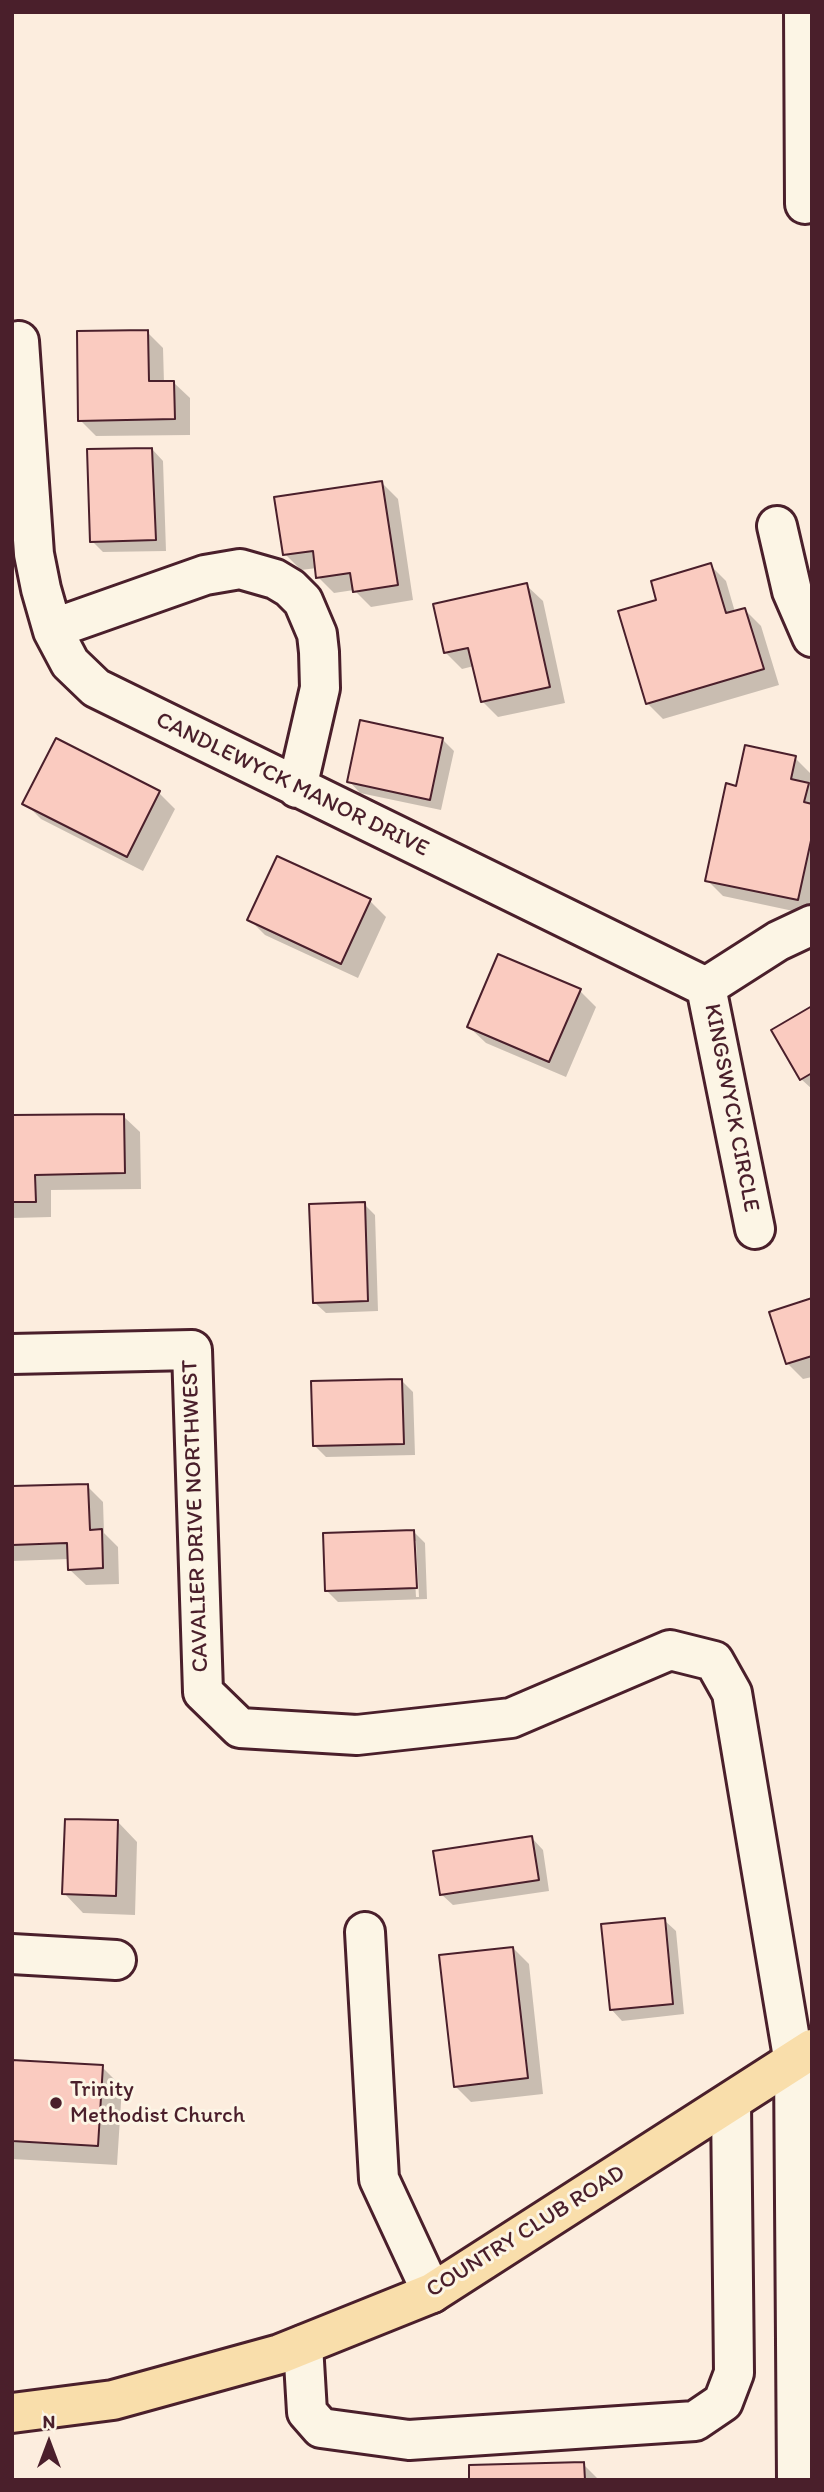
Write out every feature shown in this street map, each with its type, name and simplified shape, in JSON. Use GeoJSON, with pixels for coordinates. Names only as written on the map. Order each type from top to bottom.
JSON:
{"type":"FeatureCollection","features":[{"type":"Feature","properties":{"kind":"main road","name":"COUNTRY CLUB ROAD"},"geometry":{"type":"LineString","coordinates":[[12,2413],[114,2400],[279,2354],[432,2294],[803,2056]]}},
{"type":"Feature","properties":{"kind":"street"},"geometry":{"type":"LineString","coordinates":[[804,12],[805,204]]}},
{"type":"Feature","properties":{"kind":"street","name":"CANDLEWYCK MANOR DRIVE"},"geometry":{"type":"LineString","coordinates":[[19,341],[34,554],[53,631],[70,663],[96,688],[706,987]]}},
{"type":"Feature","properties":{"kind":"street"},"geometry":{"type":"LineString","coordinates":[[777,526],[792,591],[812,637]]}},
{"type":"Feature","properties":{"kind":"street"},"geometry":{"type":"LineString","coordinates":[[53,631],[205,575],[240,569],[275,579],[290,588],[303,601],[317,634],[320,652],[320,688],[297,788]]}},
{"type":"Feature","properties":{"kind":"street"},"geometry":{"type":"LineString","coordinates":[[706,987],[778,941],[812,925]]}},
{"type":"Feature","properties":{"kind":"street","name":"KINGSWYCK CIRCLE"},"geometry":{"type":"LineString","coordinates":[[706,987],[755,1228]]}},
{"type":"Feature","properties":{"kind":"street","name":"CAVALIER DRIVE NORTHWEST"},"geometry":{"type":"LineString","coordinates":[[12,1354],[192,1350],[204,1692],[240,1728],[357,1735],[510,1718],[670,1650],[714,1661],[732,1693],[803,2056]]}},
{"type":"Feature","properties":{"kind":"street"},"geometry":{"type":"LineString","coordinates":[[365,1932],[379,2179],[432,2294]]}},
{"type":"Feature","properties":{"kind":"street"},"geometry":{"type":"LineString","coordinates":[[12,1954],[116,1960]]}},
{"type":"Feature","properties":{"kind":"street"},"geometry":{"type":"LineString","coordinates":[[797,2480],[803,2056]]}},
{"type":"Feature","properties":{"kind":"street"},"geometry":{"type":"LineString","coordinates":[[303,2345],[307,2412],[321,2428],[409,2440],[695,2421],[723,2402],[734,2373],[731,2103]]}},
{"type":"Feature","properties":{"kind":"building"},"geometry":{"type":"Polygon","coordinates":[[[148,330],[149,381],[174,381],[175,419],[78,421],[77,331],[148,330]]]}},
{"type":"Feature","properties":{"kind":"building"},"geometry":{"type":"Polygon","coordinates":[[[152,448],[156,540],[90,542],[87,449],[152,448]]]}},
{"type":"Feature","properties":{"kind":"building"},"geometry":{"type":"Polygon","coordinates":[[[382,481],[398,585],[353,592],[350,573],[316,578],[313,551],[283,555],[274,497],[382,481]]]}},
{"type":"Feature","properties":{"kind":"building"},"geometry":{"type":"Polygon","coordinates":[[[711,563],[726,613],[745,608],[764,669],[646,704],[618,611],[656,600],[651,581],[711,563]]]}},
{"type":"Feature","properties":{"kind":"building"},"geometry":{"type":"Polygon","coordinates":[[[527,583],[550,687],[481,702],[468,648],[444,653],[433,604],[527,583]]]}},
{"type":"Feature","properties":{"kind":"building"},"geometry":{"type":"Polygon","coordinates":[[[360,720],[443,738],[430,800],[347,782],[360,720]]]}},
{"type":"Feature","properties":{"kind":"building"},"geometry":{"type":"Polygon","coordinates":[[[56,738],[160,791],[127,857],[22,804],[56,738]]]}},
{"type":"Feature","properties":{"kind":"building"},"geometry":{"type":"Polygon","coordinates":[[[745,745],[796,756],[791,779],[809,783],[804,802],[812,804],[812,836],[798,900],[705,881],[726,783],[736,786],[745,745]]]}},
{"type":"Feature","properties":{"kind":"building"},"geometry":{"type":"Polygon","coordinates":[[[277,856],[371,899],[341,964],[247,920],[277,856]]]}},
{"type":"Feature","properties":{"kind":"building"},"geometry":{"type":"Polygon","coordinates":[[[498,954],[581,989],[549,1062],[467,1027],[498,954]]]}},
{"type":"Feature","properties":{"kind":"building"},"geometry":{"type":"Polygon","coordinates":[[[812,1006],[812,1073],[800,1080],[771,1030],[812,1006]]]}},
{"type":"Feature","properties":{"kind":"building"},"geometry":{"type":"Polygon","coordinates":[[[124,1114],[125,1173],[35,1175],[36,1202],[12,1202],[12,1115],[124,1114]]]}},
{"type":"Feature","properties":{"kind":"building"},"geometry":{"type":"Polygon","coordinates":[[[365,1202],[368,1301],[313,1303],[309,1204],[365,1202]]]}},
{"type":"Feature","properties":{"kind":"building"},"geometry":{"type":"Polygon","coordinates":[[[812,1298],[812,1356],[786,1364],[769,1312],[812,1298]]]}},
{"type":"Feature","properties":{"kind":"building"},"geometry":{"type":"Polygon","coordinates":[[[402,1379],[404,1444],[313,1446],[311,1381],[402,1379]]]}},
{"type":"Feature","properties":{"kind":"building"},"geometry":{"type":"Polygon","coordinates":[[[88,1484],[90,1530],[102,1529],[103,1568],[68,1570],[67,1543],[12,1545],[12,1486],[88,1484]]]}},
{"type":"Feature","properties":{"kind":"building"},"geometry":{"type":"Polygon","coordinates":[[[414,1530],[417,1588],[325,1591],[323,1533],[414,1530]]]}},
{"type":"Feature","properties":{"kind":"building"},"geometry":{"type":"Polygon","coordinates":[[[65,1819],[118,1820],[116,1896],[62,1894],[65,1819]]]}},
{"type":"Feature","properties":{"kind":"building"},"geometry":{"type":"Polygon","coordinates":[[[532,1836],[539,1880],[440,1895],[433,1851],[532,1836]]]}},
{"type":"Feature","properties":{"kind":"building"},"geometry":{"type":"Polygon","coordinates":[[[665,1918],[673,2004],[610,2010],[601,1924],[665,1918]]]}},
{"type":"Feature","properties":{"kind":"building"},"geometry":{"type":"Polygon","coordinates":[[[513,1947],[528,2078],[454,2087],[439,1955],[513,1947]]]}},
{"type":"Feature","properties":{"kind":"building","name":"Trinity Methodist Church"},"geometry":{"type":"Polygon","coordinates":[[[12,2060],[103,2065],[98,2146],[12,2141],[12,2060]]]}},
{"type":"Feature","properties":{"kind":"building"},"geometry":{"type":"Polygon","coordinates":[[[584,2462],[585,2480],[469,2480],[469,2465],[584,2462]]]}},
{"type":"Feature","properties":{"kind":"place","name":"Trinity Methodist Church"},"geometry":{"type":"Point","coordinates":[56,2103]}}]}
